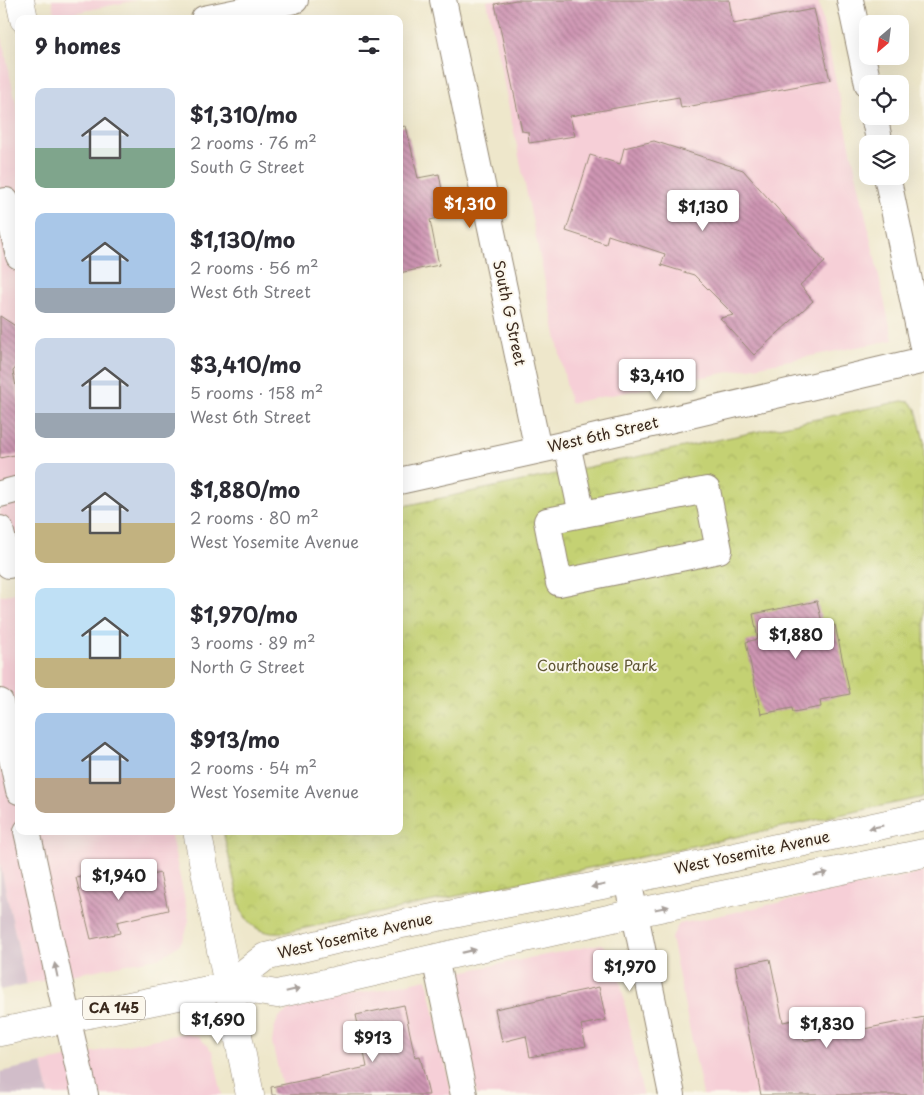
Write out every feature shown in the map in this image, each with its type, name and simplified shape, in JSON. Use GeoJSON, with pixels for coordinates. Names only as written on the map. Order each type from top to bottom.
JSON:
{"type":"FeatureCollection","features":[{"type":"Feature","properties":{"kind":"main road"},"geometry":{"type":"LineString","coordinates":[[20,0],[23,15]]}},
{"type":"Feature","properties":{"kind":"main road","name":"West Yosemite Avenue"},"geometry":{"type":"LineString","coordinates":[[228,986],[265,957],[402,924],[628,880],[924,816]]}},
{"type":"Feature","properties":{"kind":"main road"},"geometry":{"type":"LineString","coordinates":[[198,835],[250,1095]]}},
{"type":"Feature","properties":{"kind":"main road"},"geometry":{"type":"LineString","coordinates":[[228,986],[277,994],[635,913],[924,853]]}},
{"type":"Feature","properties":{"kind":"main road","name":"CA 145"},"geometry":{"type":"LineString","coordinates":[[0,1032],[66,1017],[228,986]]}},
{"type":"Feature","properties":{"kind":"street"},"geometry":{"type":"LineString","coordinates":[[218,15],[294,0]]}},
{"type":"Feature","properties":{"kind":"street","name":"South G Street"},"geometry":{"type":"LineString","coordinates":[[443,0],[538,450]]}},
{"type":"Feature","properties":{"kind":"street"},"geometry":{"type":"LineString","coordinates":[[850,0],[866,75]]}},
{"type":"Feature","properties":{"kind":"street"},"geometry":{"type":"LineString","coordinates":[[889,185],[924,352]]}},
{"type":"Feature","properties":{"kind":"street"},"geometry":{"type":"LineString","coordinates":[[8,200],[15,236]]}},
{"type":"Feature","properties":{"kind":"street","name":"West 6th Street"},"geometry":{"type":"LineString","coordinates":[[403,480],[567,444],[924,360]]}},
{"type":"Feature","properties":{"kind":"street"},"geometry":{"type":"LineString","coordinates":[[567,444],[582,514]]}},
{"type":"Feature","properties":{"kind":"street"},"geometry":{"type":"LineString","coordinates":[[0,494],[15,490]]}},
{"type":"Feature","properties":{"kind":"street"},"geometry":{"type":"LineString","coordinates":[[707,490],[719,550],[559,583],[547,521],[582,514],[707,490]]}},
{"type":"Feature","properties":{"kind":"street"},"geometry":{"type":"LineString","coordinates":[[0,530],[9,565]]}},
{"type":"Feature","properties":{"kind":"street"},"geometry":{"type":"LineString","coordinates":[[0,702],[15,772]]}},
{"type":"Feature","properties":{"kind":"street"},"geometry":{"type":"LineString","coordinates":[[28,835],[66,1017],[85,1095]]}},
{"type":"Feature","properties":{"kind":"street"},"geometry":{"type":"LineString","coordinates":[[628,880],[672,1095]]}},
{"type":"Feature","properties":{"kind":"street"},"geometry":{"type":"LineString","coordinates":[[434,958],[464,1095]]}},
{"type":"Feature","properties":{"kind":"shaded area"},"geometry":{"type":"Polygon","coordinates":[[[52,0],[137,0],[65,15],[55,15],[52,0]]]}},
{"type":"Feature","properties":{"kind":"shaded area"},"geometry":{"type":"Polygon","coordinates":[[[818,0],[893,340],[570,403],[487,1],[818,0]]]}},
{"type":"Feature","properties":{"kind":"shaded area"},"geometry":{"type":"Polygon","coordinates":[[[0,28],[15,99],[15,536],[0,540],[0,28]]]}},
{"type":"Feature","properties":{"kind":"shaded area"},"geometry":{"type":"Polygon","coordinates":[[[15,593],[15,835],[171,835],[189,920],[180,944],[162,957],[26,984],[0,864],[0,596],[15,593]]]}},
{"type":"Feature","properties":{"kind":"shaded area"},"geometry":{"type":"Polygon","coordinates":[[[0,864],[26,984],[0,990],[0,864]]]}},
{"type":"Feature","properties":{"kind":"shaded area"},"geometry":{"type":"Polygon","coordinates":[[[924,872],[924,1095],[703,1095],[671,938],[679,924],[924,872]]]}},
{"type":"Feature","properties":{"kind":"shaded area"},"geometry":{"type":"Polygon","coordinates":[[[601,944],[615,954],[643,1095],[477,1095],[450,974],[601,944]]]}},
{"type":"Feature","properties":{"kind":"shaded area"},"geometry":{"type":"Polygon","coordinates":[[[427,979],[452,1095],[284,1095],[272,1043],[278,1018],[290,1009],[427,979]]]}},
{"type":"Feature","properties":{"kind":"shaded area"},"geometry":{"type":"Polygon","coordinates":[[[184,1033],[199,1037],[213,1052],[222,1095],[49,1095],[42,1063],[184,1033]]]}},
{"type":"Feature","properties":{"kind":"shaded area"},"geometry":{"type":"Polygon","coordinates":[[[42,1063],[49,1095],[0,1095],[0,1072],[42,1063]]]}},
{"type":"Feature","properties":{"kind":"green space","name":"Courthouse Park"},"geometry":{"type":"Polygon","coordinates":[[[902,401],[910,402],[916,409],[924,441],[924,797],[282,933],[257,929],[241,910],[224,835],[403,835],[403,506],[902,401]]]}},
{"type":"Feature","properties":{"kind":"building"},"geometry":{"type":"Polygon","coordinates":[[[516,0],[729,0],[733,24],[814,9],[830,80],[681,108],[679,97],[570,116],[575,136],[529,143],[528,132],[522,131],[495,4],[516,0]]]}},
{"type":"Feature","properties":{"kind":"building"},"geometry":{"type":"Polygon","coordinates":[[[403,126],[406,126],[418,178],[439,174],[447,216],[430,220],[439,265],[403,272],[403,126]]]}},
{"type":"Feature","properties":{"kind":"building"},"geometry":{"type":"Polygon","coordinates":[[[654,141],[743,170],[825,262],[800,285],[813,301],[754,355],[720,318],[734,315],[694,275],[661,265],[665,254],[608,235],[606,244],[566,231],[590,155],[620,164],[624,148],[654,141]]]}},
{"type":"Feature","properties":{"kind":"building"},"geometry":{"type":"Polygon","coordinates":[[[0,316],[15,327],[15,369],[13,371],[15,381],[15,455],[0,458],[0,316]]]}},
{"type":"Feature","properties":{"kind":"building"},"geometry":{"type":"Polygon","coordinates":[[[817,601],[823,627],[835,625],[850,694],[820,700],[821,707],[793,712],[792,708],[761,714],[746,642],[758,639],[753,614],[817,601]]]}},
{"type":"Feature","properties":{"kind":"building"},"geometry":{"type":"Polygon","coordinates":[[[106,871],[109,885],[160,873],[168,910],[117,922],[120,933],[91,939],[76,878],[106,871]]]}},
{"type":"Feature","properties":{"kind":"building"},"geometry":{"type":"Polygon","coordinates":[[[770,959],[783,1022],[799,1019],[804,1041],[924,1017],[924,1095],[761,1095],[735,966],[770,959]]]}},
{"type":"Feature","properties":{"kind":"building"},"geometry":{"type":"Polygon","coordinates":[[[599,987],[606,1020],[581,1025],[586,1046],[530,1057],[526,1036],[502,1042],[495,1009],[599,987]]]}},
{"type":"Feature","properties":{"kind":"building"},"geometry":{"type":"Polygon","coordinates":[[[404,1005],[415,1057],[420,1056],[429,1095],[272,1095],[271,1087],[367,1067],[356,1015],[404,1005]]]}}]}
